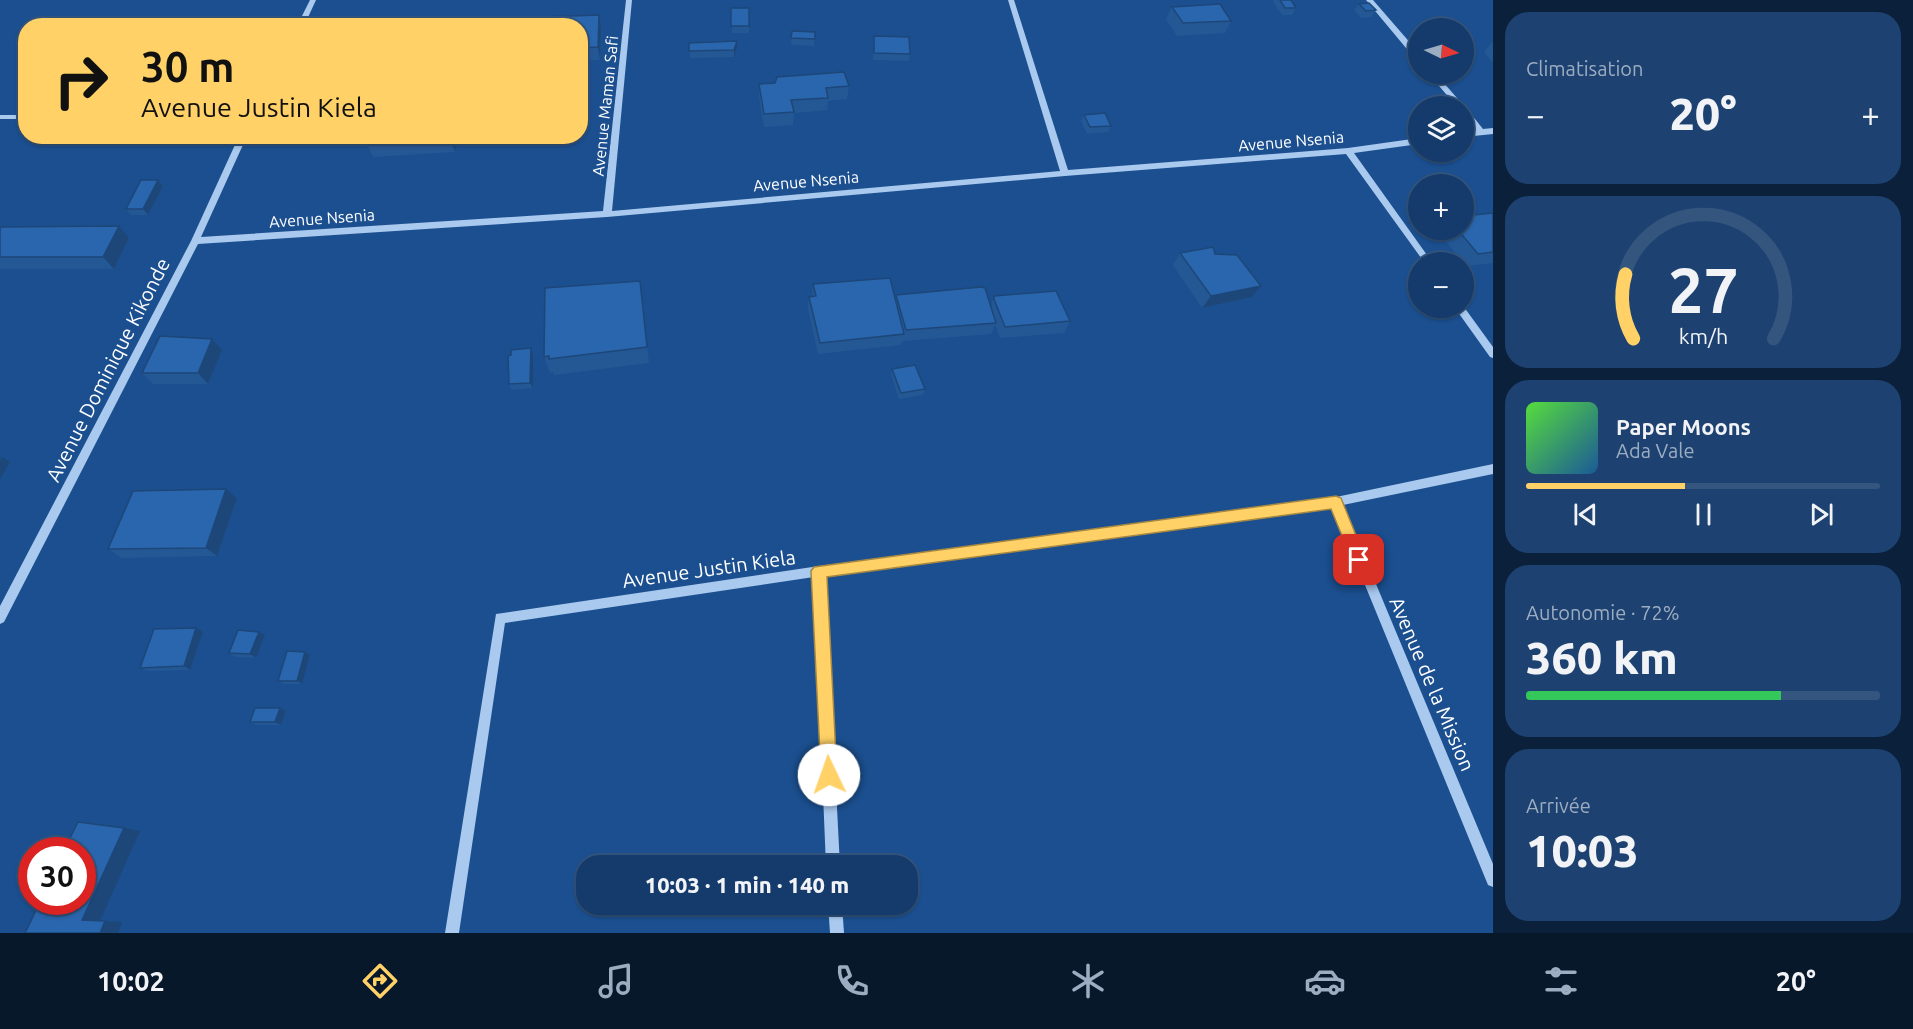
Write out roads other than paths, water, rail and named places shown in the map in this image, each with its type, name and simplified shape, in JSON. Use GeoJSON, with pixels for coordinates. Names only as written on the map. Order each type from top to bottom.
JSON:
{"type":"FeatureCollection","features":[{"type":"Feature","properties":{"kind":"street"},"geometry":{"type":"LineString","coordinates":[[304,18],[314,0]]}},
{"type":"Feature","properties":{"kind":"street","name":"Avenue Maman Safi"},"geometry":{"type":"LineString","coordinates":[[607,214],[629,0]]}},
{"type":"Feature","properties":{"kind":"street"},"geometry":{"type":"LineString","coordinates":[[1011,0],[1065,173]]}},
{"type":"Feature","properties":{"kind":"street"},"geometry":{"type":"LineString","coordinates":[[1369,0],[1408,45]]}},
{"type":"Feature","properties":{"kind":"street"},"geometry":{"type":"LineString","coordinates":[[1441,84],[1451,96]]}},
{"type":"Feature","properties":{"kind":"street"},"geometry":{"type":"LineString","coordinates":[[0,117],[18,117]]}},
{"type":"Feature","properties":{"kind":"street"},"geometry":{"type":"LineString","coordinates":[[1474,123],[1481,132]]}},
{"type":"Feature","properties":{"kind":"street"},"geometry":{"type":"LineString","coordinates":[[1474,133],[1493,131]]}},
{"type":"Feature","properties":{"kind":"street","name":"Avenue Nsenia"},"geometry":{"type":"LineString","coordinates":[[195,241],[607,214],[1065,173],[1348,151],[1408,143]]}},
{"type":"Feature","properties":{"kind":"street","name":"Avenue Dominique Kikonde"},"geometry":{"type":"LineString","coordinates":[[0,618],[195,241],[239,144]]}},
{"type":"Feature","properties":{"kind":"street"},"geometry":{"type":"LineString","coordinates":[[1348,151],[1421,252]]}},
{"type":"Feature","properties":{"kind":"street"},"geometry":{"type":"LineString","coordinates":[[1467,318],[1493,354]]}},
{"type":"Feature","properties":{"kind":"street","name":"Avenue Justin Kiela"},"geometry":{"type":"LineString","coordinates":[[452,933],[500,618],[819,571],[1336,502],[1493,469]]}},
{"type":"Feature","properties":{"kind":"street","name":"Avenue de la Mission"},"geometry":{"type":"LineString","coordinates":[[1336,502],[1493,880]]}},
{"type":"Feature","properties":{"kind":"street"},"geometry":{"type":"LineString","coordinates":[[819,571],[833,855]]}},
{"type":"Feature","properties":{"kind":"street"},"geometry":{"type":"LineString","coordinates":[[836,915],[837,933]]}}]}
